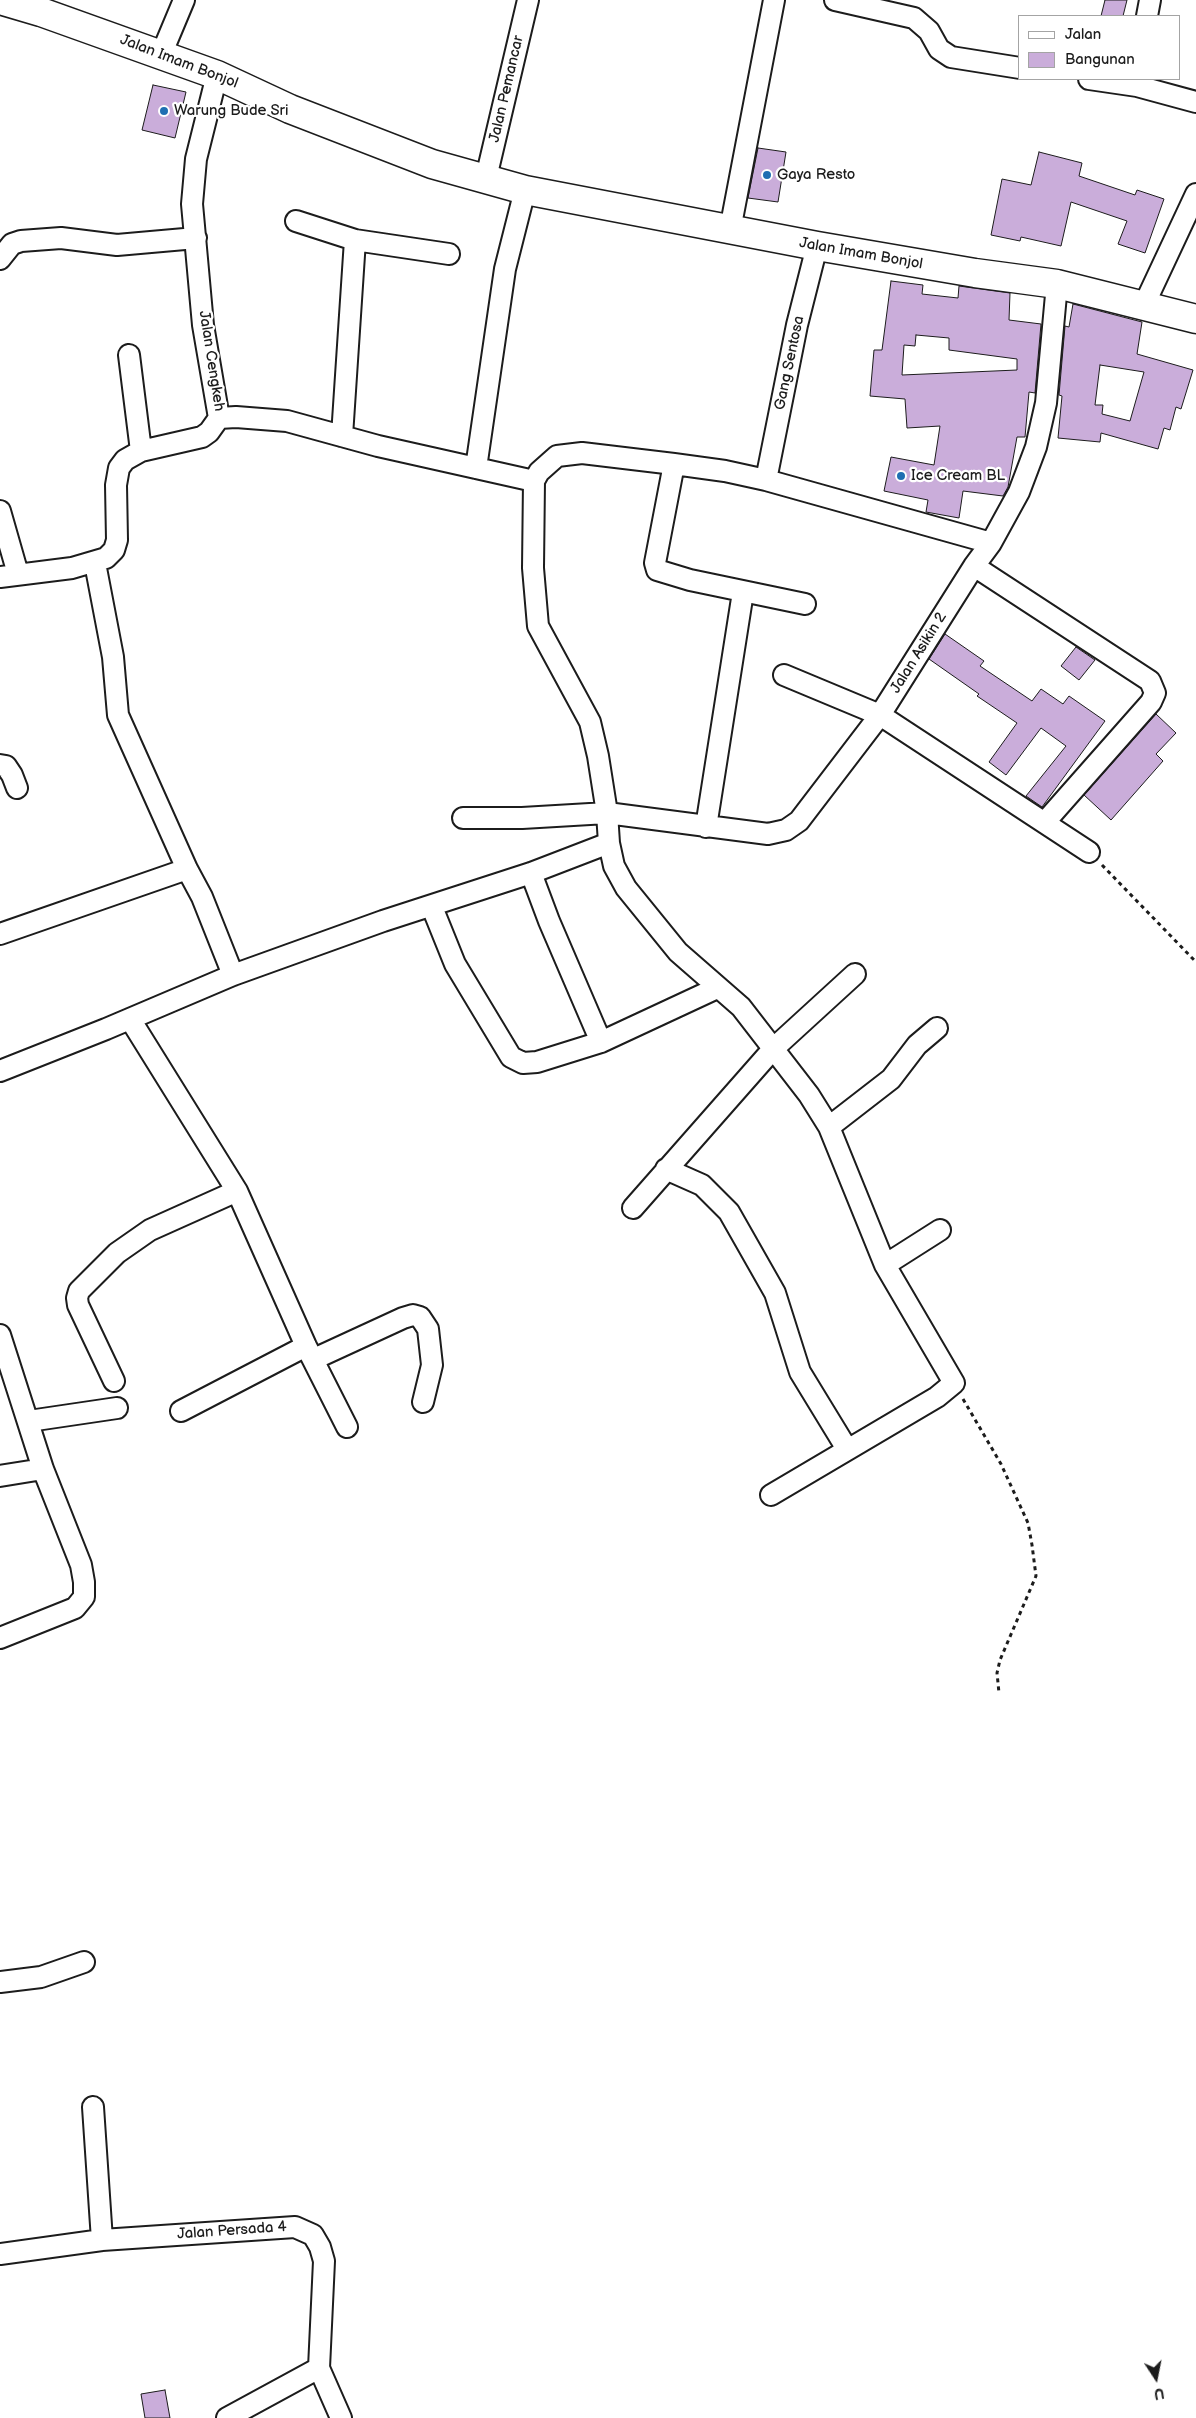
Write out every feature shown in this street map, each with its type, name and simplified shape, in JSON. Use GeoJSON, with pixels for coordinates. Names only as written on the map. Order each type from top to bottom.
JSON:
{"type":"FeatureCollection","features":[{"type":"Feature","properties":{"kind":"highway","name":"Jalan Imam Bonjol"},"geometry":{"type":"LineString","coordinates":[[0,0],[45,6],[161,55],[217,75],[290,109],[371,141],[432,164],[525,190],[817,246],[974,273],[1058,284],[1196,319]]}},
{"type":"Feature","properties":{"kind":"street"},"geometry":{"type":"LineString","coordinates":[[161,55],[184,0]]}},
{"type":"Feature","properties":{"kind":"street","name":"Jalan Pemancar"},"geometry":{"type":"LineString","coordinates":[[486,178],[528,0]]}},
{"type":"Feature","properties":{"kind":"street"},"geometry":{"type":"LineString","coordinates":[[730,230],[774,0]]}},
{"type":"Feature","properties":{"kind":"street"},"geometry":{"type":"LineString","coordinates":[[835,0],[914,18],[929,31],[939,49],[951,57],[1018,68]]}},
{"type":"Feature","properties":{"kind":"street"},"geometry":{"type":"LineString","coordinates":[[1147,15],[1150,0]]}},
{"type":"Feature","properties":{"kind":"street","name":"Jalan Cengkeh"},"geometry":{"type":"LineString","coordinates":[[217,75],[196,159],[192,204],[204,324],[219,418],[236,417],[287,421],[342,436],[534,481]]}},
{"type":"Feature","properties":{"kind":"street"},"geometry":{"type":"LineString","coordinates":[[1105,80],[1137,82],[1196,102]]}},
{"type":"Feature","properties":{"kind":"street"},"geometry":{"type":"LineString","coordinates":[[476,468],[505,269],[525,190]]}},
{"type":"Feature","properties":{"kind":"street"},"geometry":{"type":"LineString","coordinates":[[1144,305],[1196,194]]}},
{"type":"Feature","properties":{"kind":"street"},"geometry":{"type":"LineString","coordinates":[[296,221],[355,240],[449,254]]}},
{"type":"Feature","properties":{"kind":"street"},"geometry":{"type":"LineString","coordinates":[[0,259],[12,244],[21,241],[61,238],[117,245],[196,238]]}},
{"type":"Feature","properties":{"kind":"street"},"geometry":{"type":"LineString","coordinates":[[342,436],[355,240]]}},
{"type":"Feature","properties":{"kind":"street","name":"Gang Sentosa"},"geometry":{"type":"LineString","coordinates":[[766,480],[797,325],[817,246]]}},
{"type":"Feature","properties":{"kind":"street","name":"Jalan Asikin 2"},"geometry":{"type":"LineString","coordinates":[[463,818],[522,818],[607,813],[768,834],[786,830],[800,822],[880,715],[974,566],[991,543],[1019,492],[1036,447],[1046,403],[1058,284]]}},
{"type":"Feature","properties":{"kind":"street"},"geometry":{"type":"LineString","coordinates":[[128,355],[141,451]]}},
{"type":"Feature","properties":{"kind":"street"},"geometry":{"type":"LineString","coordinates":[[0,511],[9,576],[95,563],[106,558],[114,550],[117,540],[116,485],[119,468],[125,460],[141,451],[202,437],[219,418]]}},
{"type":"Feature","properties":{"kind":"street"},"geometry":{"type":"LineString","coordinates":[[771,1495],[846,1449],[937,1398],[954,1383],[885,1265],[829,1127],[809,1095],[741,1006],[678,952],[626,888],[614,866],[608,843],[607,813],[590,722],[538,626],[533,568],[534,481],[539,472],[557,456],[582,453],[674,464],[725,471],[766,480],[991,543]]}},
{"type":"Feature","properties":{"kind":"street"},"geometry":{"type":"LineString","coordinates":[[674,464],[655,563],[657,570],[690,580],[805,604]]}},
{"type":"Feature","properties":{"kind":"street"},"geometry":{"type":"LineString","coordinates":[[95,563],[113,657],[118,715],[187,869],[202,897],[234,975]]}},
{"type":"Feature","properties":{"kind":"street"},"geometry":{"type":"LineString","coordinates":[[974,566],[1150,681],[1155,693],[1151,702],[1046,822]]}},
{"type":"Feature","properties":{"kind":"street"},"geometry":{"type":"LineString","coordinates":[[706,827],[743,592]]}},
{"type":"Feature","properties":{"kind":"street"},"geometry":{"type":"LineString","coordinates":[[784,675],[880,715],[1046,822],[1089,852]]}},
{"type":"Feature","properties":{"kind":"street"},"geometry":{"type":"LineString","coordinates":[[0,765],[6,766],[12,774],[17,788]]}},
{"type":"Feature","properties":{"kind":"street"},"geometry":{"type":"LineString","coordinates":[[0,1071],[234,975],[383,921],[432,907],[531,873],[608,843]]}},
{"type":"Feature","properties":{"kind":"street"},"geometry":{"type":"LineString","coordinates":[[0,934],[187,869]]}},
{"type":"Feature","properties":{"kind":"street"},"geometry":{"type":"LineString","coordinates":[[531,873],[548,921],[601,1042]]}},
{"type":"Feature","properties":{"kind":"street"},"geometry":{"type":"LineString","coordinates":[[432,907],[455,964],[511,1057],[523,1062],[537,1062],[601,1042],[718,988]]}},
{"type":"Feature","properties":{"kind":"street"},"geometry":{"type":"LineString","coordinates":[[633,1208],[666,1169],[725,1106],[773,1048],[855,974]]}},
{"type":"Feature","properties":{"kind":"street"},"geometry":{"type":"LineString","coordinates":[[130,1019],[237,1191],[310,1352],[347,1427]]}},
{"type":"Feature","properties":{"kind":"street"},"geometry":{"type":"LineString","coordinates":[[829,1127],[891,1079],[917,1045],[937,1028]]}},
{"type":"Feature","properties":{"kind":"street"},"geometry":{"type":"LineString","coordinates":[[666,1169],[702,1185],[729,1212],[775,1293],[800,1372],[846,1449]]}},
{"type":"Feature","properties":{"kind":"street"},"geometry":{"type":"LineString","coordinates":[[114,1381],[78,1305],[76,1298],[79,1291],[117,1253],[150,1230],[237,1191]]}},
{"type":"Feature","properties":{"kind":"street"},"geometry":{"type":"LineString","coordinates":[[885,1265],[940,1230]]}},
{"type":"Feature","properties":{"kind":"street"},"geometry":{"type":"LineString","coordinates":[[181,1410],[310,1352],[412,1315],[420,1318],[428,1329],[432,1365],[423,1402]]}},
{"type":"Feature","properties":{"kind":"street"},"geometry":{"type":"LineString","coordinates":[[0,1335],[43,1469],[81,1565],[84,1597],[75,1608],[0,1638]]}},
{"type":"Feature","properties":{"kind":"street"},"geometry":{"type":"LineString","coordinates":[[29,1421],[117,1408]]}},
{"type":"Feature","properties":{"kind":"street"},"geometry":{"type":"LineString","coordinates":[[0,1476],[43,1469]]}},
{"type":"Feature","properties":{"kind":"street"},"geometry":{"type":"LineString","coordinates":[[0,1982],[41,1977],[84,1962]]}},
{"type":"Feature","properties":{"kind":"street"},"geometry":{"type":"LineString","coordinates":[[93,2106],[102,2240]]}},
{"type":"Feature","properties":{"kind":"street","name":"Jalan Persada 4"},"geometry":{"type":"LineString","coordinates":[[0,2254],[102,2240],[295,2227],[313,2235],[320,2247],[324,2261],[319,2368]]}},
{"type":"Feature","properties":{"kind":"street"},"geometry":{"type":"LineString","coordinates":[[227,2418],[319,2368],[341,2418]]}},
{"type":"Feature","properties":{"kind":"path"},"geometry":{"type":"LineString","coordinates":[[1089,852],[1196,962]]}},
{"type":"Feature","properties":{"kind":"path"},"geometry":{"type":"LineString","coordinates":[[954,1383],[1001,1464],[1028,1523],[1032,1545],[1036,1576],[1000,1660],[997,1673],[999,1693]]}},
{"type":"Feature","properties":{"kind":"building"},"geometry":{"type":"Polygon","coordinates":[[[1105,0],[1127,0],[1123,15],[1101,15],[1105,0]]]}},
{"type":"Feature","properties":{"kind":"building","name":"Warung Bude Sri"},"geometry":{"type":"Polygon","coordinates":[[[153,85],[186,92],[175,138],[142,130],[153,85]]]}},
{"type":"Feature","properties":{"kind":"building","name":"Gaya Resto"},"geometry":{"type":"Polygon","coordinates":[[[758,148],[786,152],[778,202],[748,198],[758,148]]]}},
{"type":"Feature","properties":{"kind":"building"},"geometry":{"type":"Polygon","coordinates":[[[1039,152],[1082,163],[1079,176],[1135,195],[1137,190],[1164,199],[1145,253],[1118,244],[1127,221],[1071,202],[1061,246],[1021,237],[1020,241],[991,235],[1002,179],[1031,185],[1039,152]]]}},
{"type":"Feature","properties":{"kind":"building"},"geometry":{"type":"Polygon","coordinates":[[[891,281],[923,285],[922,294],[958,298],[959,286],[1010,293],[1009,320],[1041,324],[1035,393],[1029,392],[1025,437],[1017,437],[1008,487],[1003,496],[963,491],[959,518],[926,512],[928,500],[884,491],[891,457],[934,465],[940,426],[907,428],[905,399],[870,396],[874,350],[882,350],[891,281]],[[916,335],[915,346],[904,345],[902,375],[1017,370],[1017,359],[949,350],[949,338],[916,335]]]}},
{"type":"Feature","properties":{"kind":"building"},"geometry":{"type":"Polygon","coordinates":[[[1073,304],[1142,322],[1137,354],[1193,370],[1181,409],[1176,407],[1170,430],[1164,428],[1158,449],[1101,433],[1100,442],[1058,438],[1062,396],[1059,395],[1065,326],[1069,327],[1073,304]],[[1100,365],[1095,405],[1103,405],[1102,414],[1130,421],[1144,372],[1100,365]]]}},
{"type":"Feature","properties":{"kind":"building"},"geometry":{"type":"Polygon","coordinates":[[[945,634],[984,661],[980,666],[1032,701],[1041,689],[1063,704],[1069,696],[1105,721],[1042,807],[1026,796],[1066,746],[1041,728],[1006,775],[989,762],[1017,723],[977,696],[979,694],[929,659],[945,634]]]}},
{"type":"Feature","properties":{"kind":"building"},"geometry":{"type":"Polygon","coordinates":[[[1076,647],[1095,660],[1079,680],[1061,666],[1076,647]]]}},
{"type":"Feature","properties":{"kind":"building"},"geometry":{"type":"Polygon","coordinates":[[[1156,714],[1176,733],[1156,754],[1163,761],[1111,820],[1084,795],[1156,714]]]}},
{"type":"Feature","properties":{"kind":"building"},"geometry":{"type":"Polygon","coordinates":[[[165,2390],[170,2418],[145,2418],[141,2394],[165,2390]]]}},
{"type":"Feature","properties":{"kind":"place","name":"Warung Bude Sri"},"geometry":{"type":"Point","coordinates":[164,111]}},
{"type":"Feature","properties":{"kind":"place","name":"Gaya Resto"},"geometry":{"type":"Point","coordinates":[767,175]}},
{"type":"Feature","properties":{"kind":"place","name":"Ice Cream BL"},"geometry":{"type":"Point","coordinates":[901,476]}}]}
